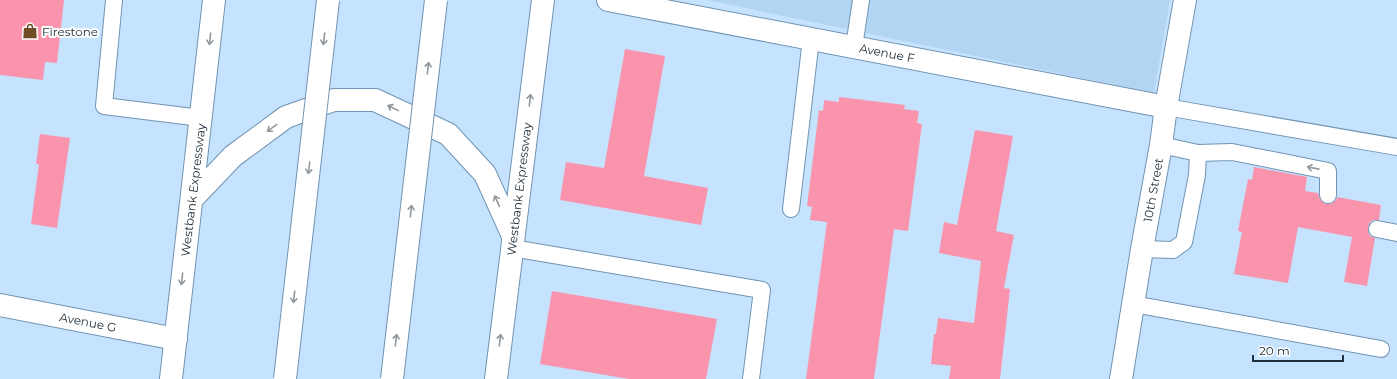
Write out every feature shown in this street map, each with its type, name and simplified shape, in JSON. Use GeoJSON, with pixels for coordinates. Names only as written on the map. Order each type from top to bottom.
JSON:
{"type":"FeatureCollection","features":[{"type":"Feature","properties":{"kind":"main road","name":"Westbank Expressway"},"geometry":{"type":"LineString","coordinates":[[171,379],[214,0]]}},
{"type":"Feature","properties":{"kind":"main road"},"geometry":{"type":"LineString","coordinates":[[285,379],[328,0]]}},
{"type":"Feature","properties":{"kind":"main road"},"geometry":{"type":"LineString","coordinates":[[392,379],[436,0]]}},
{"type":"Feature","properties":{"kind":"main road","name":"Westbank Expressway"},"geometry":{"type":"LineString","coordinates":[[496,379],[543,0]]}},
{"type":"Feature","properties":{"kind":"main road","name":"10th Street"},"geometry":{"type":"LineString","coordinates":[[1126,378],[1133,304],[1185,0]]}},
{"type":"Feature","properties":{"kind":"main road","name":"Avenue F"},"geometry":{"type":"LineString","coordinates":[[616,1],[1166,107]]}},
{"type":"Feature","properties":{"kind":"main road"},"geometry":{"type":"LineString","coordinates":[[192,199],[233,156],[286,117],[334,100],[375,100],[448,134],[486,174],[512,242]]}},
{"type":"Feature","properties":{"kind":"main road","name":"Avenue G"},"geometry":{"type":"LineString","coordinates":[[0,305],[176,339]]}},
{"type":"Feature","properties":{"kind":"lane"},"geometry":{"type":"LineString","coordinates":[[114,0],[104,106],[201,118]]}},
{"type":"Feature","properties":{"kind":"lane"},"geometry":{"type":"LineString","coordinates":[[854,47],[861,0]]}},
{"type":"Feature","properties":{"kind":"lane"},"geometry":{"type":"LineString","coordinates":[[791,208],[811,39]]}},
{"type":"Feature","properties":{"kind":"lane"},"geometry":{"type":"LineString","coordinates":[[1166,107],[1397,147]]}},
{"type":"Feature","properties":{"kind":"lane"},"geometry":{"type":"LineString","coordinates":[[1161,145],[1198,153],[1232,152],[1328,171],[1328,195]]}},
{"type":"Feature","properties":{"kind":"lane"},"geometry":{"type":"LineString","coordinates":[[1142,249],[1173,250],[1184,242],[1197,175],[1198,153]]}},
{"type":"Feature","properties":{"kind":"lane"},"geometry":{"type":"LineString","coordinates":[[1377,229],[1397,233]]}},
{"type":"Feature","properties":{"kind":"lane"},"geometry":{"type":"LineString","coordinates":[[512,242],[762,290],[751,379]]}},
{"type":"Feature","properties":{"kind":"lane"},"geometry":{"type":"LineString","coordinates":[[1133,304],[1381,349]]}},
{"type":"Feature","properties":{"kind":"shaded area"},"geometry":{"type":"Polygon","coordinates":[[[707,0],[1170,0],[1154,93],[707,0]]]}},
{"type":"Feature","properties":{"kind":"building","name":"Firestone"},"geometry":{"type":"Polygon","coordinates":[[[0,0],[64,0],[57,63],[45,62],[43,80],[0,75],[0,0]]]}},
{"type":"Feature","properties":{"kind":"building"},"geometry":{"type":"Polygon","coordinates":[[[625,49],[665,56],[644,176],[708,188],[701,225],[560,200],[566,162],[604,168],[625,49]]]}},
{"type":"Feature","properties":{"kind":"building"},"geometry":{"type":"Polygon","coordinates":[[[839,97],[905,105],[904,109],[919,111],[917,123],[922,124],[908,231],[894,229],[874,379],[806,379],[827,222],[810,220],[812,207],[807,206],[819,110],[823,111],[824,100],[839,102],[839,97]]]}},
{"type":"Feature","properties":{"kind":"building"},"geometry":{"type":"Polygon","coordinates":[[[975,130],[1013,136],[996,231],[1014,235],[1004,288],[1010,289],[1000,379],[949,379],[951,366],[931,364],[934,334],[936,334],[938,318],[974,323],[981,261],[939,253],[944,222],[957,225],[975,130]]]}},
{"type":"Feature","properties":{"kind":"building"},"geometry":{"type":"Polygon","coordinates":[[[40,134],[70,138],[57,228],[31,224],[39,164],[36,164],[40,134]]]}},
{"type":"Feature","properties":{"kind":"building"},"geometry":{"type":"Polygon","coordinates":[[[1254,167],[1307,177],[1305,191],[1318,193],[1320,199],[1324,203],[1332,203],[1337,197],[1381,205],[1379,220],[1370,222],[1368,228],[1370,236],[1375,238],[1367,286],[1344,282],[1352,237],[1298,227],[1288,283],[1234,274],[1242,232],[1238,231],[1248,179],[1252,180],[1254,167]]]}},
{"type":"Feature","properties":{"kind":"building"},"geometry":{"type":"Polygon","coordinates":[[[552,291],[717,319],[706,379],[629,379],[540,364],[552,291]]]}},
{"type":"Feature","properties":{"kind":"place","name":"Firestone"},"geometry":{"type":"Point","coordinates":[30,31]}}]}
